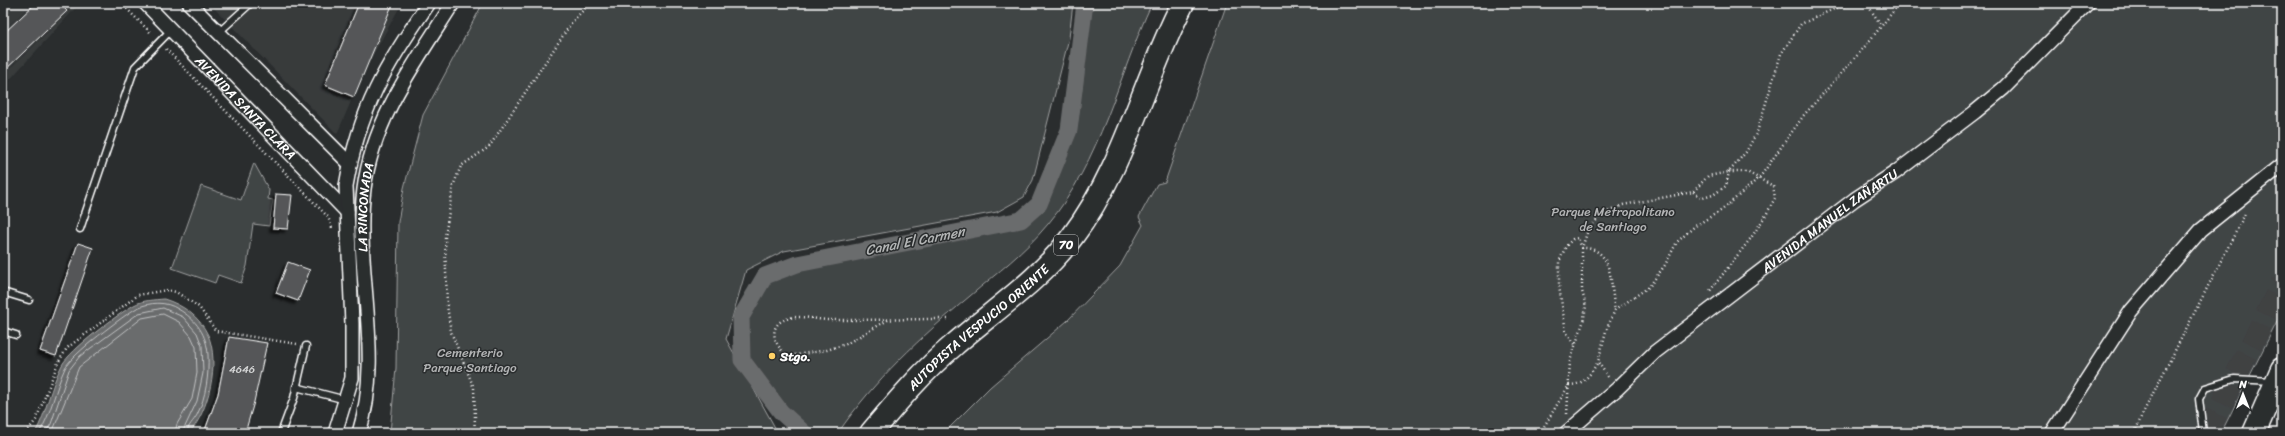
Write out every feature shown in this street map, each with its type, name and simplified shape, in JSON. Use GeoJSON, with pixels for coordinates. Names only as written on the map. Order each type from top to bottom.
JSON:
{"type":"FeatureCollection","features":[{"type":"Feature","properties":{"kind":"highway","name":"AUTOPISTA VESPUCIO ORIENTE"},"geometry":{"type":"LineString","coordinates":[[871,433],[924,373],[952,346],[1032,280],[1072,237],[1110,176],[1160,53],[1183,3]]}},
{"type":"Feature","properties":{"kind":"highway"},"geometry":{"type":"LineString","coordinates":[[2254,433],[2279,375]]}},
{"type":"Feature","properties":{"kind":"street","name":"AVENIDA SANTA CLARA"},"geometry":{"type":"LineString","coordinates":[[145,3],[346,212]]}},
{"type":"Feature","properties":{"kind":"street"},"geometry":{"type":"LineString","coordinates":[[190,3],[218,33],[350,164]]}},
{"type":"Feature","properties":{"kind":"street","name":"LA RINCONADA"},"geometry":{"type":"LineString","coordinates":[[335,433],[352,378],[353,342],[346,186],[355,138],[368,102],[410,30],[429,3]]}},
{"type":"Feature","properties":{"kind":"street","name":"LA RINCONADA"},"geometry":{"type":"LineString","coordinates":[[359,433],[366,399],[370,363],[365,298],[362,226],[368,167],[385,116],[407,74],[453,3]]}},
{"type":"Feature","properties":{"kind":"street","name":"AVENIDA MANUEL ZAÑARTU"},"geometry":{"type":"LineString","coordinates":[[1567,431],[1616,389],[1655,352],[1700,319],[1823,222],[1896,172],[1975,112],[2004,88],[2088,3]]}},
{"type":"Feature","properties":{"kind":"street"},"geometry":{"type":"LineString","coordinates":[[410,30],[429,42]]}},
{"type":"Feature","properties":{"kind":"street"},"geometry":{"type":"LineString","coordinates":[[2052,433],[2131,311],[2161,276],[2201,230],[2282,165]]}},
{"type":"Feature","properties":{"kind":"lane"},"geometry":{"type":"LineString","coordinates":[[218,33],[251,3]]}},
{"type":"Feature","properties":{"kind":"lane"},"geometry":{"type":"LineString","coordinates":[[80,229],[132,73],[135,67],[170,30]]}},
{"type":"Feature","properties":{"kind":"lane"},"geometry":{"type":"LineString","coordinates":[[3,292],[28,300]]}},
{"type":"Feature","properties":{"kind":"lane"},"geometry":{"type":"LineString","coordinates":[[3,331],[16,335]]}},
{"type":"Feature","properties":{"kind":"lane"},"geometry":{"type":"LineString","coordinates":[[281,433],[296,387],[306,346]]}},
{"type":"Feature","properties":{"kind":"lane"},"geometry":{"type":"LineString","coordinates":[[2203,433],[2199,399],[2205,388],[2234,379],[2279,375]]}},
{"type":"Feature","properties":{"kind":"lane"},"geometry":{"type":"LineString","coordinates":[[296,387],[346,400]]}},
{"type":"Feature","properties":{"kind":"path"},"geometry":{"type":"LineString","coordinates":[[121,3],[328,217],[332,226]]}},
{"type":"Feature","properties":{"kind":"path"},"geometry":{"type":"LineString","coordinates":[[474,433],[476,418],[474,388],[451,332],[446,305],[445,237],[452,186],[461,166],[489,148],[572,22],[590,3]]}},
{"type":"Feature","properties":{"kind":"path"},"geometry":{"type":"LineString","coordinates":[[1692,192],[1703,198],[1713,195],[1726,186],[1729,172],[1746,152],[1757,132],[1781,54],[1801,24],[1836,8],[1857,3]]}},
{"type":"Feature","properties":{"kind":"path"},"geometry":{"type":"LineString","coordinates":[[1866,3],[1882,26]]}},
{"type":"Feature","properties":{"kind":"path"},"geometry":{"type":"LineString","coordinates":[[1615,310],[1649,287],[1665,265],[1677,242],[1695,226],[1722,210],[1760,178],[1804,115],[1882,26],[1900,3]]}},
{"type":"Feature","properties":{"kind":"path"},"geometry":{"type":"LineString","coordinates":[[1567,431],[1570,361],[1586,306],[1582,291],[1582,248],[1588,230],[1601,215],[1623,205],[1692,192],[1708,176],[1729,172],[1748,172],[1773,186],[1775,198],[1751,238],[1716,282],[1700,306],[1700,319]]}},
{"type":"Feature","properties":{"kind":"path"},"geometry":{"type":"LineString","coordinates":[[2135,433],[2141,417],[2247,209]]}},
{"type":"Feature","properties":{"kind":"path"},"geometry":{"type":"LineString","coordinates":[[1576,344],[1566,332],[1559,286],[1559,262],[1566,246],[1573,239],[1578,238],[1582,248]]}},
{"type":"Feature","properties":{"kind":"path"},"geometry":{"type":"LineString","coordinates":[[1569,385],[1576,385],[1585,381],[1598,362],[1606,331],[1615,310],[1607,261],[1591,248],[1582,248]]}},
{"type":"Feature","properties":{"kind":"path"},"geometry":{"type":"LineString","coordinates":[[26,433],[36,420],[58,363],[67,348],[138,295],[166,290],[176,292],[198,307],[216,331],[306,346]]}},
{"type":"Feature","properties":{"kind":"path"},"geometry":{"type":"LineString","coordinates":[[888,320],[846,344],[821,352],[788,356],[780,350],[774,340],[774,331],[780,322],[790,318],[888,320],[950,319]]}},
{"type":"Feature","properties":{"kind":"path"},"geometry":{"type":"LineString","coordinates":[[1598,362],[1616,389]]}},
{"type":"Feature","properties":{"kind":"path"},"geometry":{"type":"LineString","coordinates":[[1540,433],[1569,385]]}},
{"type":"Feature","properties":{"kind":"shaded area"},"geometry":{"type":"Polygon","coordinates":[[[3,3],[80,3],[3,87],[3,3]]]}},
{"type":"Feature","properties":{"kind":"shaded area"},"geometry":{"type":"Polygon","coordinates":[[[209,3],[402,3],[364,71],[337,134],[209,3]]]}},
{"type":"Feature","properties":{"kind":"green space","name":"Cementerio Parque Santiago"},"geometry":{"type":"Polygon","coordinates":[[[483,3],[1073,3],[1069,38],[1033,180],[1024,197],[997,212],[784,251],[746,270],[726,339],[778,433],[390,433],[396,368],[398,222],[404,188],[423,115],[483,3]]]}},
{"type":"Feature","properties":{"kind":"green space"},"geometry":{"type":"Polygon","coordinates":[[[1090,3],[1152,3],[1095,146],[1082,173],[1066,199],[1048,224],[1030,244],[952,311],[899,360],[867,395],[838,433],[811,433],[785,408],[748,358],[746,319],[769,281],[798,269],[1023,224],[1043,207],[1074,131],[1090,3]]]}},
{"type":"Feature","properties":{"kind":"green space","name":"Parque Metropolitano de Santiago"},"geometry":{"type":"Polygon","coordinates":[[[1227,3],[2282,3],[2282,312],[2221,433],[944,433],[990,387],[1067,321],[1120,266],[1143,225],[1139,217],[1157,184],[1165,182],[1227,3]]]}},
{"type":"Feature","properties":{"kind":"green space"},"geometry":{"type":"Polygon","coordinates":[[[254,163],[269,190],[268,199],[273,200],[269,226],[253,224],[247,266],[241,283],[218,275],[215,283],[172,268],[201,186],[241,200],[254,163]]]}},
{"type":"Feature","properties":{"kind":"water"},"geometry":{"type":"Polygon","coordinates":[[[164,299],[178,304],[190,312],[200,322],[208,335],[211,346],[213,372],[207,400],[196,424],[189,433],[35,433],[43,417],[54,382],[67,358],[95,333],[137,303],[164,299]]]}},
{"type":"Feature","properties":{"kind":"building"},"geometry":{"type":"Polygon","coordinates":[[[36,3],[59,3],[67,11],[3,72],[3,34],[36,3]]]}},
{"type":"Feature","properties":{"kind":"building"},"geometry":{"type":"Polygon","coordinates":[[[359,3],[393,3],[354,97],[325,85],[359,3]]]}},
{"type":"Feature","properties":{"kind":"building"},"geometry":{"type":"Polygon","coordinates":[[[276,194],[292,195],[288,229],[273,228],[276,194]]]}},
{"type":"Feature","properties":{"kind":"building"},"geometry":{"type":"Polygon","coordinates":[[[78,243],[93,248],[56,356],[40,351],[78,243]]]}},
{"type":"Feature","properties":{"kind":"building"},"geometry":{"type":"Polygon","coordinates":[[[288,262],[310,270],[298,301],[276,293],[288,262]]]}},
{"type":"Feature","properties":{"kind":"building"},"geometry":{"type":"Polygon","coordinates":[[[229,337],[267,343],[254,402],[245,433],[204,433],[218,394],[229,337]]]}},
{"type":"Feature","properties":{"kind":"waterway","name":"Canal El Carmen"},"geometry":{"type":"LineString","coordinates":[[804,433],[781,412],[742,360],[741,317],[765,276],[797,264],[1021,220],[1039,204],[1069,130],[1085,3]]}},
{"type":"Feature","properties":{"kind":"tunnel"},"geometry":{"type":"LineString","coordinates":[[2207,433],[2282,283]]}},
{"type":"Feature","properties":{"kind":"place","name":"Stgo."},"geometry":{"type":"Point","coordinates":[772,356]}}]}
